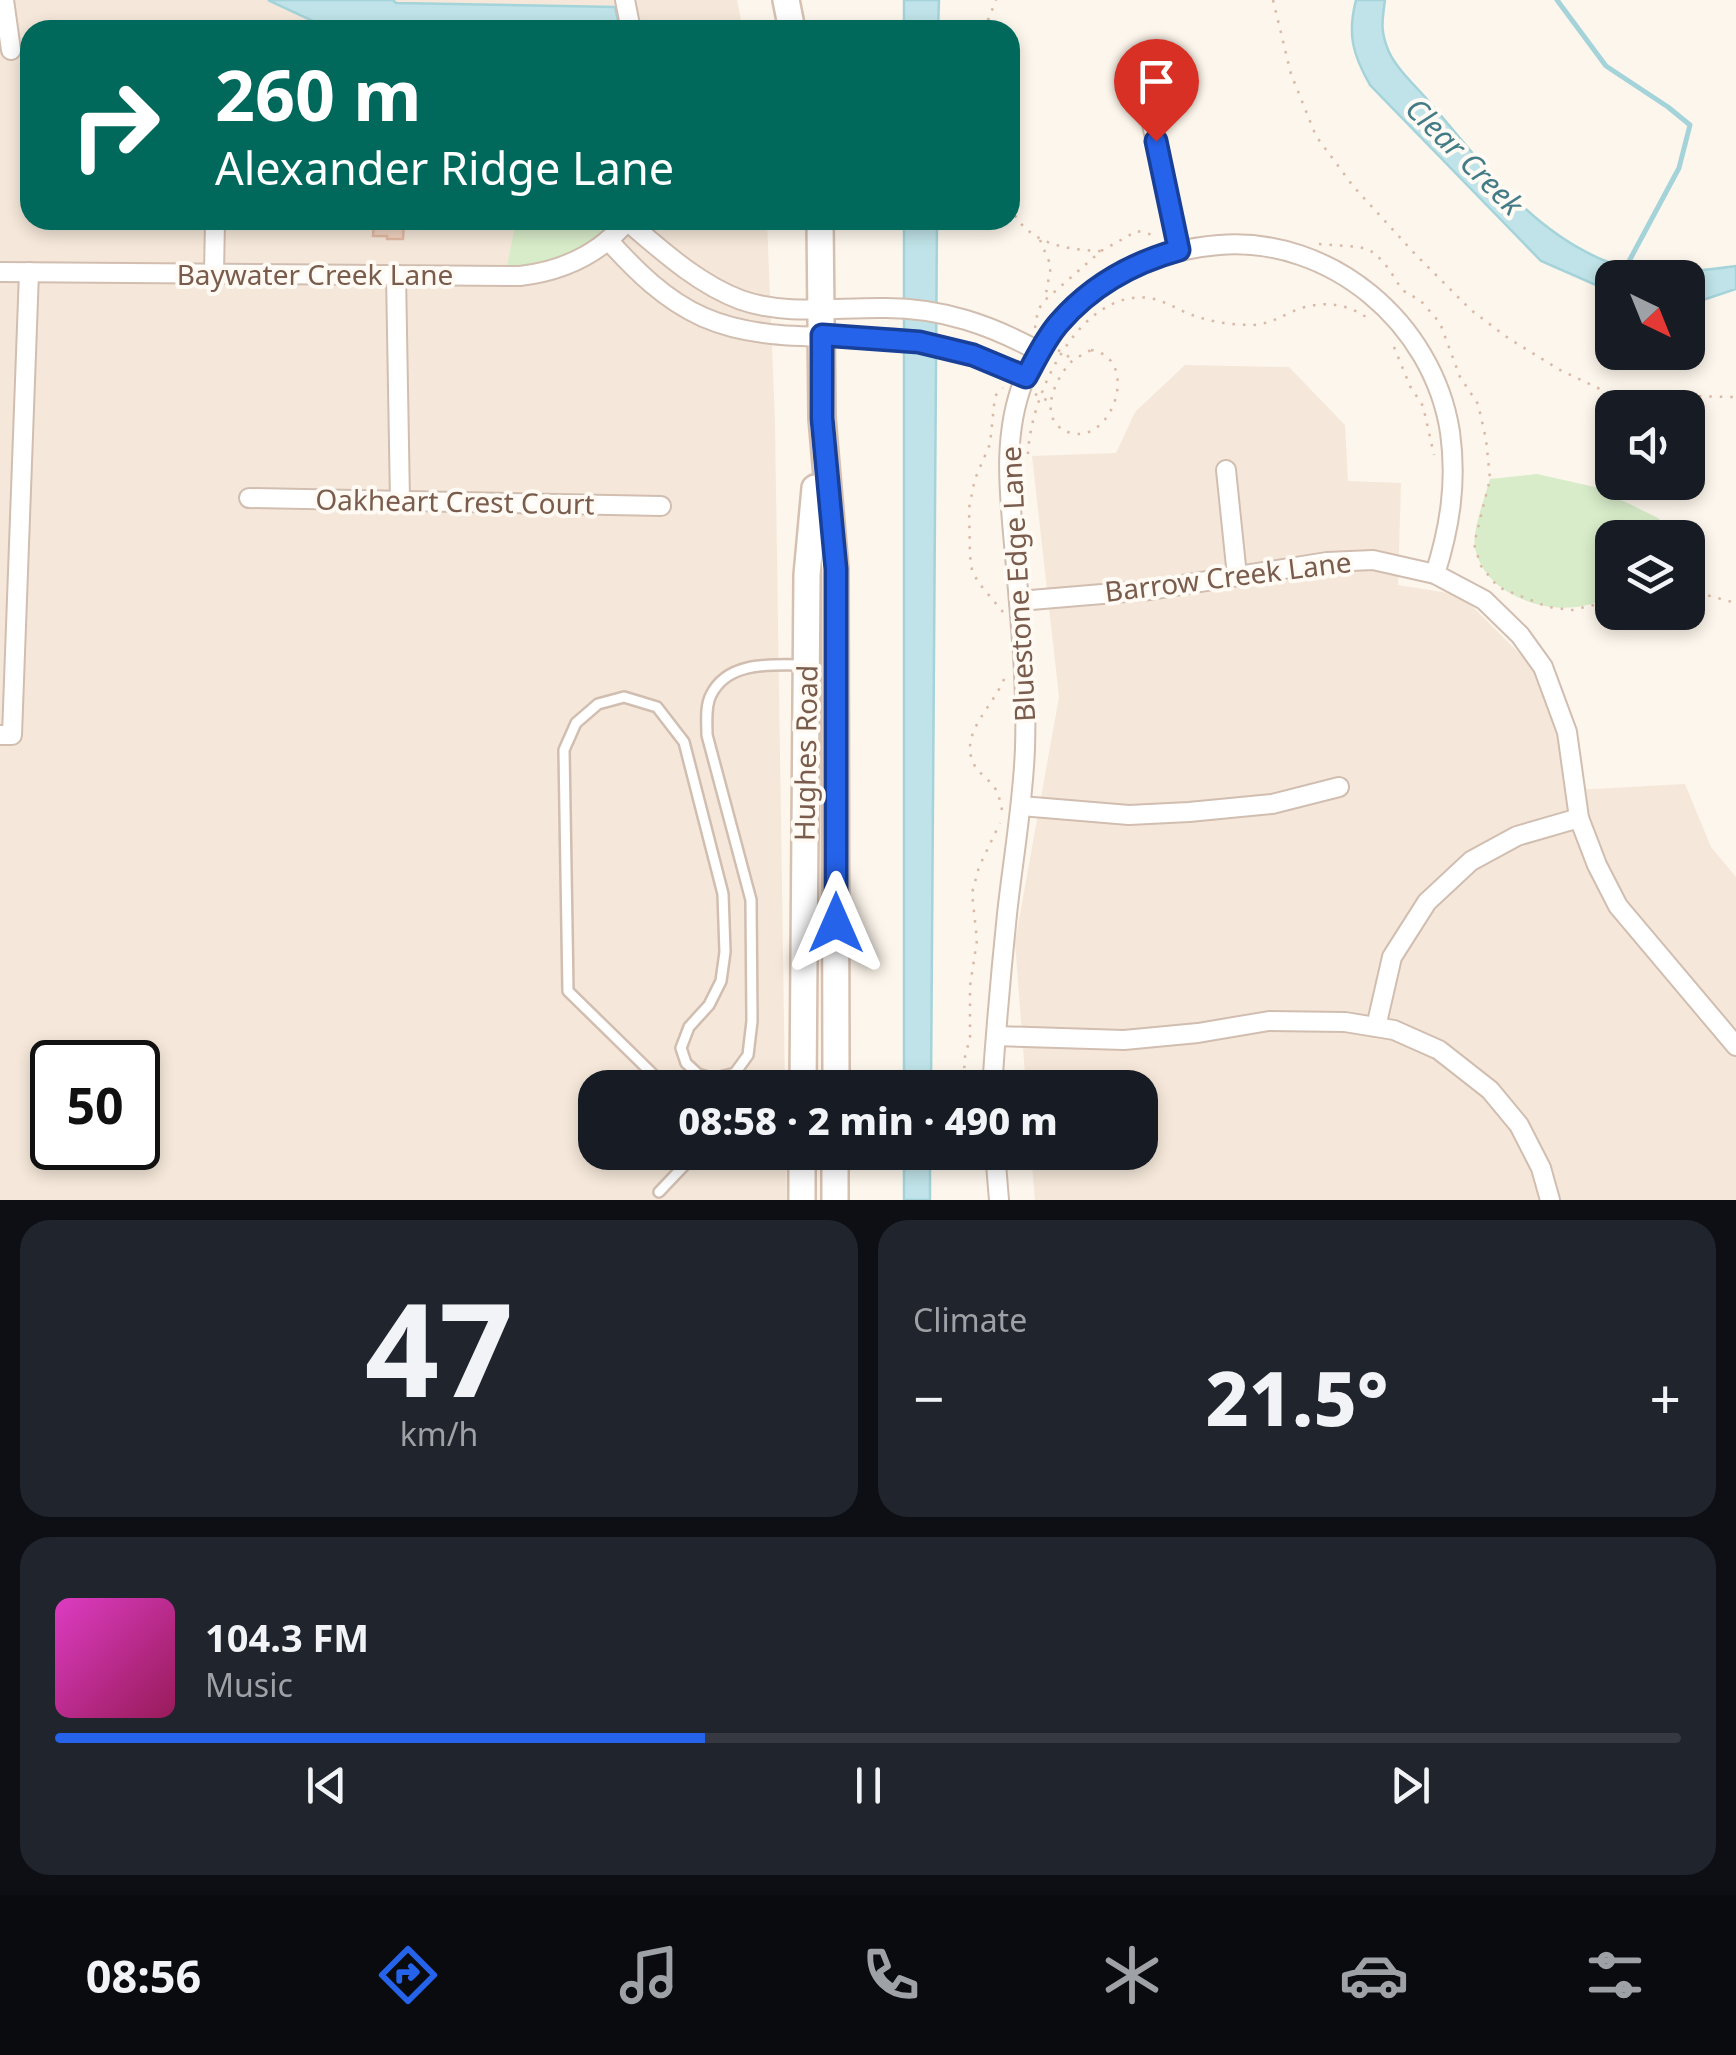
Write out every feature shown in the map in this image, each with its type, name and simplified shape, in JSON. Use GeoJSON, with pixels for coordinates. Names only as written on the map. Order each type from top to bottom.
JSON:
{"type":"FeatureCollection","features":[{"type":"Feature","properties":{"kind":"main road","name":"Hughes Road"},"geometry":{"type":"LineString","coordinates":[[803,1070],[808,574],[822,418],[820,230]]}},
{"type":"Feature","properties":{"kind":"main road","name":"Hughes Road"},"geometry":{"type":"LineString","coordinates":[[822,418],[836,569],[836,1070]]}},
{"type":"Feature","properties":{"kind":"main road"},"geometry":{"type":"LineString","coordinates":[[802,1170],[802,1200]]}},
{"type":"Feature","properties":{"kind":"main road"},"geometry":{"type":"LineString","coordinates":[[835,1200],[836,1170]]}},
{"type":"Feature","properties":{"kind":"street"},"geometry":{"type":"LineString","coordinates":[[4,0],[11,50]]}},
{"type":"Feature","properties":{"kind":"street"},"geometry":{"type":"LineString","coordinates":[[1140,68],[1179,250]]}},
{"type":"Feature","properties":{"kind":"street"},"geometry":{"type":"LineString","coordinates":[[214,230],[214,274]]}},
{"type":"Feature","properties":{"kind":"street","name":"Baywater Creek Lane"},"geometry":{"type":"LineString","coordinates":[[0,272],[534,275],[590,254],[618,230]]}},
{"type":"Feature","properties":{"kind":"street"},"geometry":{"type":"LineString","coordinates":[[621,230],[662,293],[704,318],[762,333],[919,342],[973,355],[1024,383]]}},
{"type":"Feature","properties":{"kind":"street"},"geometry":{"type":"LineString","coordinates":[[624,230],[717,290],[743,301],[778,308],[900,308],[944,314],[984,324],[1040,352]]}},
{"type":"Feature","properties":{"kind":"street","name":"Bluestone Edge Lane"},"geometry":{"type":"LineString","coordinates":[[993,1070],[1025,750],[1025,677],[1008,466],[1010,436],[1024,383],[1058,324],[1098,287],[1136,265],[1179,250],[1233,244],[1270,248],[1328,266],[1362,287],[1404,327],[1432,376],[1445,410],[1454,480],[1446,539],[1435,574]]}},
{"type":"Feature","properties":{"kind":"street"},"geometry":{"type":"LineString","coordinates":[[6,735],[28,272]]}},
{"type":"Feature","properties":{"kind":"street"},"geometry":{"type":"LineString","coordinates":[[396,276],[400,501]]}},
{"type":"Feature","properties":{"kind":"street"},"geometry":{"type":"LineString","coordinates":[[1226,470],[1236,576]]}},
{"type":"Feature","properties":{"kind":"street","name":"Oakheart Crest Court"},"geometry":{"type":"LineString","coordinates":[[249,498],[662,506]]}},
{"type":"Feature","properties":{"kind":"street","name":"Barrow Creek Lane"},"geometry":{"type":"LineString","coordinates":[[1019,601],[1150,590],[1327,562],[1374,560],[1435,574],[1484,600],[1520,635],[1543,666],[1566,732],[1579,818],[1618,906],[1736,1046]]}},
{"type":"Feature","properties":{"kind":"street"},"geometry":{"type":"LineString","coordinates":[[1021,806],[1129,815],[1189,812],[1272,804],[1340,788]]}},
{"type":"Feature","properties":{"kind":"street"},"geometry":{"type":"LineString","coordinates":[[1376,1027],[1392,957],[1427,902],[1471,861],[1516,836],[1579,818]]}},
{"type":"Feature","properties":{"kind":"street"},"geometry":{"type":"LineString","coordinates":[[996,1036],[1124,1040],[1269,1021],[1345,1022],[1394,1030],[1440,1050],[1490,1090],[1519,1124],[1541,1168],[1550,1200]]}},
{"type":"Feature","properties":{"kind":"street"},"geometry":{"type":"LineString","coordinates":[[996,1170],[999,1200]]}},
{"type":"Feature","properties":{"kind":"lane"},"geometry":{"type":"LineString","coordinates":[[737,1070],[748,1055],[752,1021],[751,900],[708,735],[710,696],[726,677],[744,668],[837,666]]}},
{"type":"Feature","properties":{"kind":"lane"},"geometry":{"type":"LineString","coordinates":[[648,1070],[568,992],[564,750],[576,723],[598,704],[624,698],[657,708],[684,742],[723,894],[725,952],[721,981],[709,1006],[689,1027],[681,1048],[686,1064],[693,1070]]}},
{"type":"Feature","properties":{"kind":"lane"},"geometry":{"type":"LineString","coordinates":[[659,1192],[680,1170]]}},
{"type":"Feature","properties":{"kind":"path"},"geometry":{"type":"LineString","coordinates":[[1273,0],[1292,74],[1316,136],[1365,200],[1472,310],[1560,370],[1623,400],[1736,397]]}},
{"type":"Feature","properties":{"kind":"path"},"geometry":{"type":"LineString","coordinates":[[1020,223],[1039,239],[1071,250],[1101,251]]}},
{"type":"Feature","properties":{"kind":"path"},"geometry":{"type":"LineString","coordinates":[[1039,239],[1051,266],[1044,300]]}},
{"type":"Feature","properties":{"kind":"path"},"geometry":{"type":"LineString","coordinates":[[1314,243],[1360,247],[1375,253],[1402,290],[1421,300],[1440,322],[1460,377],[1478,404],[1482,422],[1490,478],[1474,544],[1481,566],[1498,587],[1548,608],[1572,610],[1595,604]]}},
{"type":"Feature","properties":{"kind":"path"},"geometry":{"type":"LineString","coordinates":[[1028,454],[1040,396],[1062,352],[1095,316],[1121,299],[1152,298],[1193,315],[1235,325],[1274,321],[1309,305],[1340,305],[1377,325]]}},
{"type":"Feature","properties":{"kind":"path"},"geometry":{"type":"LineString","coordinates":[[1387,336],[1410,386],[1424,406],[1434,456]]}},
{"type":"Feature","properties":{"kind":"path"},"geometry":{"type":"LineString","coordinates":[[1091,350],[1108,356],[1117,369],[1118,392],[1114,402],[1100,424],[1086,433],[1068,432],[1055,424],[1050,410],[1054,390],[1074,360],[1091,350]]}},
{"type":"Feature","properties":{"kind":"path"},"geometry":{"type":"LineString","coordinates":[[1005,618],[972,570],[969,508],[971,491],[990,444],[994,396],[1007,387],[1024,383]]}},
{"type":"Feature","properties":{"kind":"path"},"geometry":{"type":"LineString","coordinates":[[1705,595],[1736,603]]}},
{"type":"Feature","properties":{"kind":"path"},"geometry":{"type":"LineString","coordinates":[[965,1070],[977,940],[972,892],[1002,815],[994,786],[976,768],[970,749],[974,728],[1000,691],[1008,664]]}},
{"type":"Feature","properties":{"kind":"shaded area"},"geometry":{"type":"Polygon","coordinates":[[[0,0],[737,0],[741,20],[20,20],[20,230],[767,230],[775,423],[785,1070],[578,1070],[578,1170],[786,1170],[787,1200],[0,1200],[0,0]]]}},
{"type":"Feature","properties":{"kind":"shaded area"},"geometry":{"type":"Polygon","coordinates":[[[1185,365],[1289,367],[1345,425],[1348,481],[1401,483],[1398,585],[1461,595],[1544,678],[1573,790],[1685,784],[1711,847],[1736,877],[1736,1200],[1035,1200],[1032,1170],[1158,1170],[1158,1070],[1025,1070],[1015,942],[1059,697],[1032,456],[1116,453],[1135,412],[1185,365]]]}},
{"type":"Feature","properties":{"kind":"green space"},"geometry":{"type":"Polygon","coordinates":[[[514,230],[611,230],[565,267],[505,276],[514,230]]]}},
{"type":"Feature","properties":{"kind":"green space"},"geometry":{"type":"Polygon","coordinates":[[[1537,474],[1595,487],[1595,500],[1621,500],[1660,520],[1595,520],[1595,603],[1567,608],[1533,603],[1502,588],[1490,577],[1475,548],[1475,532],[1490,479],[1537,474]]]}},
{"type":"Feature","properties":{"kind":"water"},"geometry":{"type":"Polygon","coordinates":[[[268,0],[615,7],[618,20],[311,20],[268,0]]]}},
{"type":"Feature","properties":{"kind":"water"},"geometry":{"type":"Polygon","coordinates":[[[904,0],[939,0],[938,20],[904,20],[904,0]]]}},
{"type":"Feature","properties":{"kind":"water","name":"Clear Creek"},"geometry":{"type":"Polygon","coordinates":[[[1356,0],[1385,0],[1383,32],[1398,66],[1511,195],[1556,234],[1604,260],[1595,260],[1595,285],[1541,261],[1370,85],[1353,44],[1356,0]]]}},
{"type":"Feature","properties":{"kind":"water"},"geometry":{"type":"Polygon","coordinates":[[[904,230],[937,230],[931,1070],[904,1070],[904,230]]]}},
{"type":"Feature","properties":{"kind":"water"},"geometry":{"type":"Polygon","coordinates":[[[1736,266],[1736,289],[1705,299],[1705,270],[1736,266]]]}},
{"type":"Feature","properties":{"kind":"water"},"geometry":{"type":"Polygon","coordinates":[[[904,1170],[930,1170],[930,1200],[904,1200],[904,1170]]]}},
{"type":"Feature","properties":{"kind":"building"},"geometry":{"type":"Polygon","coordinates":[[[373,230],[403,230],[403,239],[373,236],[373,230]]]}},
{"type":"Feature","properties":{"kind":"waterway"},"geometry":{"type":"LineString","coordinates":[[1557,0],[1606,66],[1690,125],[1679,168],[1630,260]]}},
{"type":"Feature","properties":{"kind":"route"},"geometry":{"type":"LineString","coordinates":[[836,923],[836,569],[822,418],[822,335],[919,342],[973,355],[1026,377],[1058,324],[1098,287],[1136,265],[1179,250],[1156,141]]}}]}
